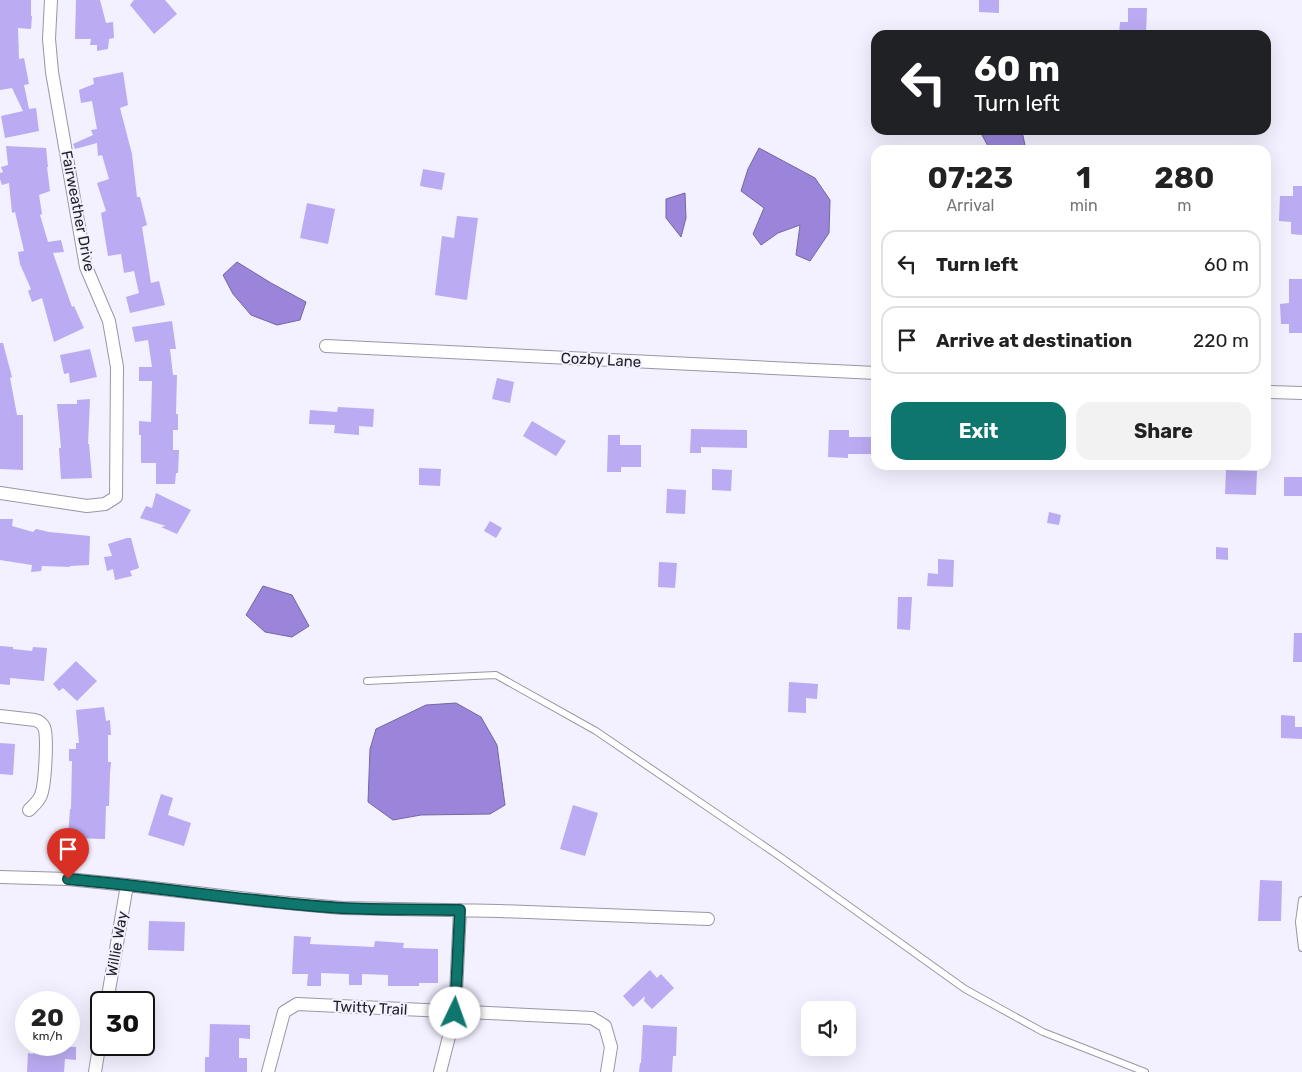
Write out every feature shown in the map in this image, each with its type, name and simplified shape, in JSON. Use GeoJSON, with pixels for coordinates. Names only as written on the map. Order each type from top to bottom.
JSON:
{"type":"FeatureCollection","features":[{"type":"Feature","properties":{"kind":"street","name":"Fairweather Drive"},"geometry":{"type":"LineString","coordinates":[[0,493],[87,506],[105,504],[116,497],[116,367],[109,321],[86,267],[52,72],[50,38],[51,0]]}},
{"type":"Feature","properties":{"kind":"street","name":"Cozby Lane"},"geometry":{"type":"LineString","coordinates":[[326,346],[871,373]]}},
{"type":"Feature","properties":{"kind":"street"},"geometry":{"type":"LineString","coordinates":[[1271,392],[1302,393]]}},
{"type":"Feature","properties":{"kind":"street"},"geometry":{"type":"LineString","coordinates":[[0,716],[40,721],[43,725],[46,736],[43,788],[41,797],[29,810]]}},
{"type":"Feature","properties":{"kind":"street"},"geometry":{"type":"LineString","coordinates":[[0,877],[68,879],[342,908],[460,910],[708,919]]}},
{"type":"Feature","properties":{"kind":"street","name":"Willie Way"},"geometry":{"type":"LineString","coordinates":[[109,991],[127,885]]}},
{"type":"Feature","properties":{"kind":"street"},"geometry":{"type":"LineString","coordinates":[[440,1072],[455,1013],[460,910]]}},
{"type":"Feature","properties":{"kind":"street","name":"Twitty Trail"},"geometry":{"type":"LineString","coordinates":[[268,1072],[284,1012],[297,1004],[455,1013],[592,1018],[605,1026],[611,1047],[608,1072]]}},
{"type":"Feature","properties":{"kind":"street"},"geometry":{"type":"LineString","coordinates":[[95,1072],[98,1056]]}},
{"type":"Feature","properties":{"kind":"lane"},"geometry":{"type":"LineString","coordinates":[[367,681],[496,675],[603,736],[779,856],[965,990],[1043,1032],[1145,1072]]}},
{"type":"Feature","properties":{"kind":"lane"},"geometry":{"type":"LineString","coordinates":[[1302,900],[1299,922],[1302,948]]}},
{"type":"Feature","properties":{"kind":"shaded area"},"geometry":{"type":"Polygon","coordinates":[[[982,135],[1023,135],[1025,145],[987,145],[982,135]]]}},
{"type":"Feature","properties":{"kind":"shaded area"},"geometry":{"type":"Polygon","coordinates":[[[759,148],[815,178],[830,200],[829,233],[810,261],[796,255],[800,225],[778,233],[761,245],[753,234],[764,208],[741,191],[748,169],[759,148]]]}},
{"type":"Feature","properties":{"kind":"shaded area"},"geometry":{"type":"Polygon","coordinates":[[[685,193],[686,218],[681,237],[666,218],[666,199],[685,193]]]}},
{"type":"Feature","properties":{"kind":"shaded area"},"geometry":{"type":"Polygon","coordinates":[[[237,262],[306,302],[300,320],[277,325],[251,315],[233,294],[223,275],[237,262]]]}},
{"type":"Feature","properties":{"kind":"shaded area"},"geometry":{"type":"Polygon","coordinates":[[[263,586],[292,595],[309,626],[292,637],[265,632],[246,615],[263,586]]]}},
{"type":"Feature","properties":{"kind":"shaded area"},"geometry":{"type":"Polygon","coordinates":[[[456,703],[481,717],[497,745],[505,805],[490,814],[421,815],[393,820],[368,802],[370,749],[376,729],[426,705],[456,703]]]}},
{"type":"Feature","properties":{"kind":"building"},"geometry":{"type":"Polygon","coordinates":[[[0,0],[31,0],[31,29],[18,28],[19,59],[24,58],[29,84],[24,85],[29,109],[36,108],[39,131],[5,138],[1,116],[23,111],[12,88],[0,90],[0,0]]]}},
{"type":"Feature","properties":{"kind":"building"},"geometry":{"type":"Polygon","coordinates":[[[76,0],[100,0],[106,23],[113,22],[114,38],[109,39],[108,49],[97,51],[97,45],[90,45],[91,39],[75,39],[76,0]]]}},
{"type":"Feature","properties":{"kind":"building"},"geometry":{"type":"Polygon","coordinates":[[[134,0],[165,0],[177,14],[154,34],[130,5],[134,0]]]}},
{"type":"Feature","properties":{"kind":"building"},"geometry":{"type":"Polygon","coordinates":[[[979,0],[999,0],[999,13],[979,12],[979,0]]]}},
{"type":"Feature","properties":{"kind":"building"},"geometry":{"type":"Polygon","coordinates":[[[1128,8],[1147,8],[1146,30],[1119,30],[1120,22],[1128,22],[1128,8]]]}},
{"type":"Feature","properties":{"kind":"building"},"geometry":{"type":"Polygon","coordinates":[[[123,72],[128,105],[120,108],[132,154],[137,197],[140,197],[147,225],[142,227],[151,283],[159,281],[165,305],[130,313],[126,297],[139,293],[134,271],[124,273],[121,254],[108,256],[101,213],[106,211],[97,183],[109,179],[102,155],[98,156],[97,143],[75,149],[73,144],[93,135],[91,130],[97,129],[92,101],[81,103],[79,90],[94,84],[93,78],[123,72]]]}},
{"type":"Feature","properties":{"kind":"building"},"geometry":{"type":"Polygon","coordinates":[[[6,146],[46,148],[50,191],[39,195],[42,214],[40,215],[48,242],[61,240],[64,252],[53,253],[72,307],[74,306],[84,328],[54,342],[42,298],[32,302],[28,291],[31,289],[20,264],[18,252],[24,251],[15,212],[12,213],[9,183],[2,185],[0,179],[0,173],[3,172],[1,167],[8,165],[6,146]]]}},
{"type":"Feature","properties":{"kind":"building"},"geometry":{"type":"Polygon","coordinates":[[[423,169],[445,173],[442,190],[420,186],[423,169]]]}},
{"type":"Feature","properties":{"kind":"building"},"geometry":{"type":"Polygon","coordinates":[[[1293,186],[1302,186],[1302,235],[1291,234],[1291,222],[1279,221],[1280,196],[1293,196],[1293,186]]]}},
{"type":"Feature","properties":{"kind":"building"},"geometry":{"type":"Polygon","coordinates":[[[307,203],[335,209],[328,244],[300,238],[307,203]]]}},
{"type":"Feature","properties":{"kind":"building"},"geometry":{"type":"Polygon","coordinates":[[[457,216],[478,218],[467,300],[435,295],[442,236],[454,238],[457,216]]]}},
{"type":"Feature","properties":{"kind":"building"},"geometry":{"type":"Polygon","coordinates":[[[1289,279],[1302,279],[1302,333],[1289,333],[1289,324],[1281,324],[1280,304],[1289,303],[1289,279]]]}},
{"type":"Feature","properties":{"kind":"building"},"geometry":{"type":"Polygon","coordinates":[[[172,321],[176,349],[170,349],[173,375],[177,375],[176,414],[178,414],[178,430],[173,430],[173,450],[179,450],[178,473],[176,473],[175,484],[156,484],[156,463],[141,463],[141,435],[139,435],[139,421],[151,422],[152,381],[139,381],[139,367],[152,367],[148,340],[135,342],[132,327],[172,321]]]}},
{"type":"Feature","properties":{"kind":"building"},"geometry":{"type":"Polygon","coordinates":[[[0,343],[3,343],[12,377],[10,378],[17,415],[23,415],[23,470],[0,469],[0,343]]]}},
{"type":"Feature","properties":{"kind":"building"},"geometry":{"type":"Polygon","coordinates":[[[90,349],[97,377],[70,383],[69,373],[64,374],[60,355],[90,349]]]}},
{"type":"Feature","properties":{"kind":"building"},"geometry":{"type":"Polygon","coordinates":[[[497,378],[514,382],[510,403],[492,399],[497,378]]]}},
{"type":"Feature","properties":{"kind":"building"},"geometry":{"type":"Polygon","coordinates":[[[90,399],[88,444],[92,478],[61,479],[59,448],[61,448],[57,404],[77,404],[77,400],[90,399]]]}},
{"type":"Feature","properties":{"kind":"building"},"geometry":{"type":"Polygon","coordinates":[[[338,407],[374,409],[373,427],[359,426],[359,435],[334,433],[335,425],[309,424],[310,410],[337,412],[338,407]]]}},
{"type":"Feature","properties":{"kind":"building"},"geometry":{"type":"Polygon","coordinates":[[[532,421],[566,441],[556,456],[523,436],[532,421]]]}},
{"type":"Feature","properties":{"kind":"building"},"geometry":{"type":"Polygon","coordinates":[[[691,429],[747,430],[747,448],[701,447],[701,453],[690,453],[691,429]]]}},
{"type":"Feature","properties":{"kind":"building"},"geometry":{"type":"Polygon","coordinates":[[[829,430],[849,430],[849,437],[871,437],[871,454],[848,454],[848,458],[828,457],[829,430]]]}},
{"type":"Feature","properties":{"kind":"building"},"geometry":{"type":"Polygon","coordinates":[[[608,435],[620,435],[620,445],[641,445],[641,467],[621,467],[621,472],[607,472],[608,435]]]}},
{"type":"Feature","properties":{"kind":"building"},"geometry":{"type":"Polygon","coordinates":[[[419,468],[441,469],[440,486],[419,485],[419,468]]]}},
{"type":"Feature","properties":{"kind":"building"},"geometry":{"type":"Polygon","coordinates":[[[712,469],[732,470],[731,491],[712,490],[712,469]]]}},
{"type":"Feature","properties":{"kind":"building"},"geometry":{"type":"Polygon","coordinates":[[[1226,470],[1257,471],[1256,495],[1225,494],[1226,470]]]}},
{"type":"Feature","properties":{"kind":"building"},"geometry":{"type":"Polygon","coordinates":[[[1284,477],[1302,477],[1302,496],[1284,496],[1284,477]]]}},
{"type":"Feature","properties":{"kind":"building"},"geometry":{"type":"Polygon","coordinates":[[[667,489],[686,490],[685,514],[666,513],[667,489]]]}},
{"type":"Feature","properties":{"kind":"building"},"geometry":{"type":"Polygon","coordinates":[[[156,493],[191,510],[177,534],[161,527],[166,526],[140,518],[146,506],[152,508],[156,493]]]}},
{"type":"Feature","properties":{"kind":"building"},"geometry":{"type":"Polygon","coordinates":[[[1049,512],[1061,515],[1059,525],[1047,523],[1049,512]]]}},
{"type":"Feature","properties":{"kind":"building"},"geometry":{"type":"Polygon","coordinates":[[[0,519],[13,519],[12,526],[33,532],[36,529],[90,536],[89,565],[70,567],[42,566],[41,571],[31,572],[32,565],[0,560],[0,519]]]}},
{"type":"Feature","properties":{"kind":"building"},"geometry":{"type":"Polygon","coordinates":[[[490,521],[502,528],[496,538],[484,531],[490,521]]]}},
{"type":"Feature","properties":{"kind":"building"},"geometry":{"type":"Polygon","coordinates":[[[131,538],[139,568],[130,571],[132,576],[115,580],[113,569],[107,571],[104,557],[112,556],[108,544],[131,538]]]}},
{"type":"Feature","properties":{"kind":"building"},"geometry":{"type":"Polygon","coordinates":[[[1216,547],[1228,548],[1228,560],[1216,559],[1216,547]]]}},
{"type":"Feature","properties":{"kind":"building"},"geometry":{"type":"Polygon","coordinates":[[[938,559],[954,560],[953,587],[927,586],[928,573],[938,574],[938,559]]]}},
{"type":"Feature","properties":{"kind":"building"},"geometry":{"type":"Polygon","coordinates":[[[659,562],[677,563],[675,588],[658,587],[659,562]]]}},
{"type":"Feature","properties":{"kind":"building"},"geometry":{"type":"Polygon","coordinates":[[[898,597],[912,597],[910,630],[897,629],[898,597]]]}},
{"type":"Feature","properties":{"kind":"building"},"geometry":{"type":"Polygon","coordinates":[[[1294,633],[1302,633],[1302,662],[1293,662],[1294,633]]]}},
{"type":"Feature","properties":{"kind":"building"},"geometry":{"type":"Polygon","coordinates":[[[0,646],[32,651],[33,647],[47,648],[44,681],[10,678],[10,685],[0,684],[0,646]]]}},
{"type":"Feature","properties":{"kind":"building"},"geometry":{"type":"Polygon","coordinates":[[[76,661],[97,681],[77,701],[63,688],[59,691],[53,684],[76,661]]]}},
{"type":"Feature","properties":{"kind":"building"},"geometry":{"type":"Polygon","coordinates":[[[789,682],[818,684],[817,699],[806,698],[806,713],[788,712],[789,682]]]}},
{"type":"Feature","properties":{"kind":"building"},"geometry":{"type":"Polygon","coordinates":[[[104,707],[106,721],[110,720],[111,735],[108,735],[108,762],[111,762],[109,806],[106,806],[105,839],[68,838],[72,761],[69,761],[69,749],[76,749],[76,743],[79,743],[76,710],[104,707]]]}},
{"type":"Feature","properties":{"kind":"building"},"geometry":{"type":"Polygon","coordinates":[[[1281,715],[1295,716],[1295,727],[1302,727],[1302,739],[1281,738],[1281,715]]]}},
{"type":"Feature","properties":{"kind":"building"},"geometry":{"type":"Polygon","coordinates":[[[0,743],[15,744],[13,775],[0,774],[0,743]]]}},
{"type":"Feature","properties":{"kind":"building"},"geometry":{"type":"Polygon","coordinates":[[[161,794],[173,798],[168,815],[191,823],[184,846],[148,835],[161,794]]]}},
{"type":"Feature","properties":{"kind":"building"},"geometry":{"type":"Polygon","coordinates":[[[573,805],[598,813],[585,856],[560,849],[573,805]]]}},
{"type":"Feature","properties":{"kind":"building"},"geometry":{"type":"Polygon","coordinates":[[[1260,880],[1282,881],[1281,921],[1258,921],[1260,880]]]}},
{"type":"Feature","properties":{"kind":"building"},"geometry":{"type":"Polygon","coordinates":[[[149,921],[185,922],[184,951],[148,950],[149,921]]]}},
{"type":"Feature","properties":{"kind":"building"},"geometry":{"type":"Polygon","coordinates":[[[294,936],[311,937],[310,944],[374,947],[375,941],[404,943],[403,948],[438,949],[438,983],[419,983],[419,986],[388,986],[388,975],[362,974],[362,985],[349,985],[349,974],[321,973],[321,986],[307,986],[308,974],[292,974],[294,936]]]}},
{"type":"Feature","properties":{"kind":"building"},"geometry":{"type":"Polygon","coordinates":[[[650,970],[657,978],[661,974],[674,988],[652,1009],[644,1001],[645,996],[633,1007],[623,996],[650,970]]]}},
{"type":"Feature","properties":{"kind":"building"},"geometry":{"type":"Polygon","coordinates":[[[210,1024],[250,1025],[250,1039],[239,1038],[239,1058],[247,1058],[247,1072],[205,1072],[205,1057],[209,1057],[210,1024]]]}},
{"type":"Feature","properties":{"kind":"building"},"geometry":{"type":"Polygon","coordinates":[[[643,1025],[677,1027],[676,1056],[673,1056],[672,1072],[639,1072],[643,1025]]]}},
{"type":"Feature","properties":{"kind":"building"},"geometry":{"type":"Polygon","coordinates":[[[28,1056],[76,1056],[76,1060],[65,1059],[64,1072],[27,1072],[28,1056]]]}},
{"type":"Feature","properties":{"kind":"route"},"geometry":{"type":"LineString","coordinates":[[68,879],[342,908],[460,910],[455,1013]]}}]}
